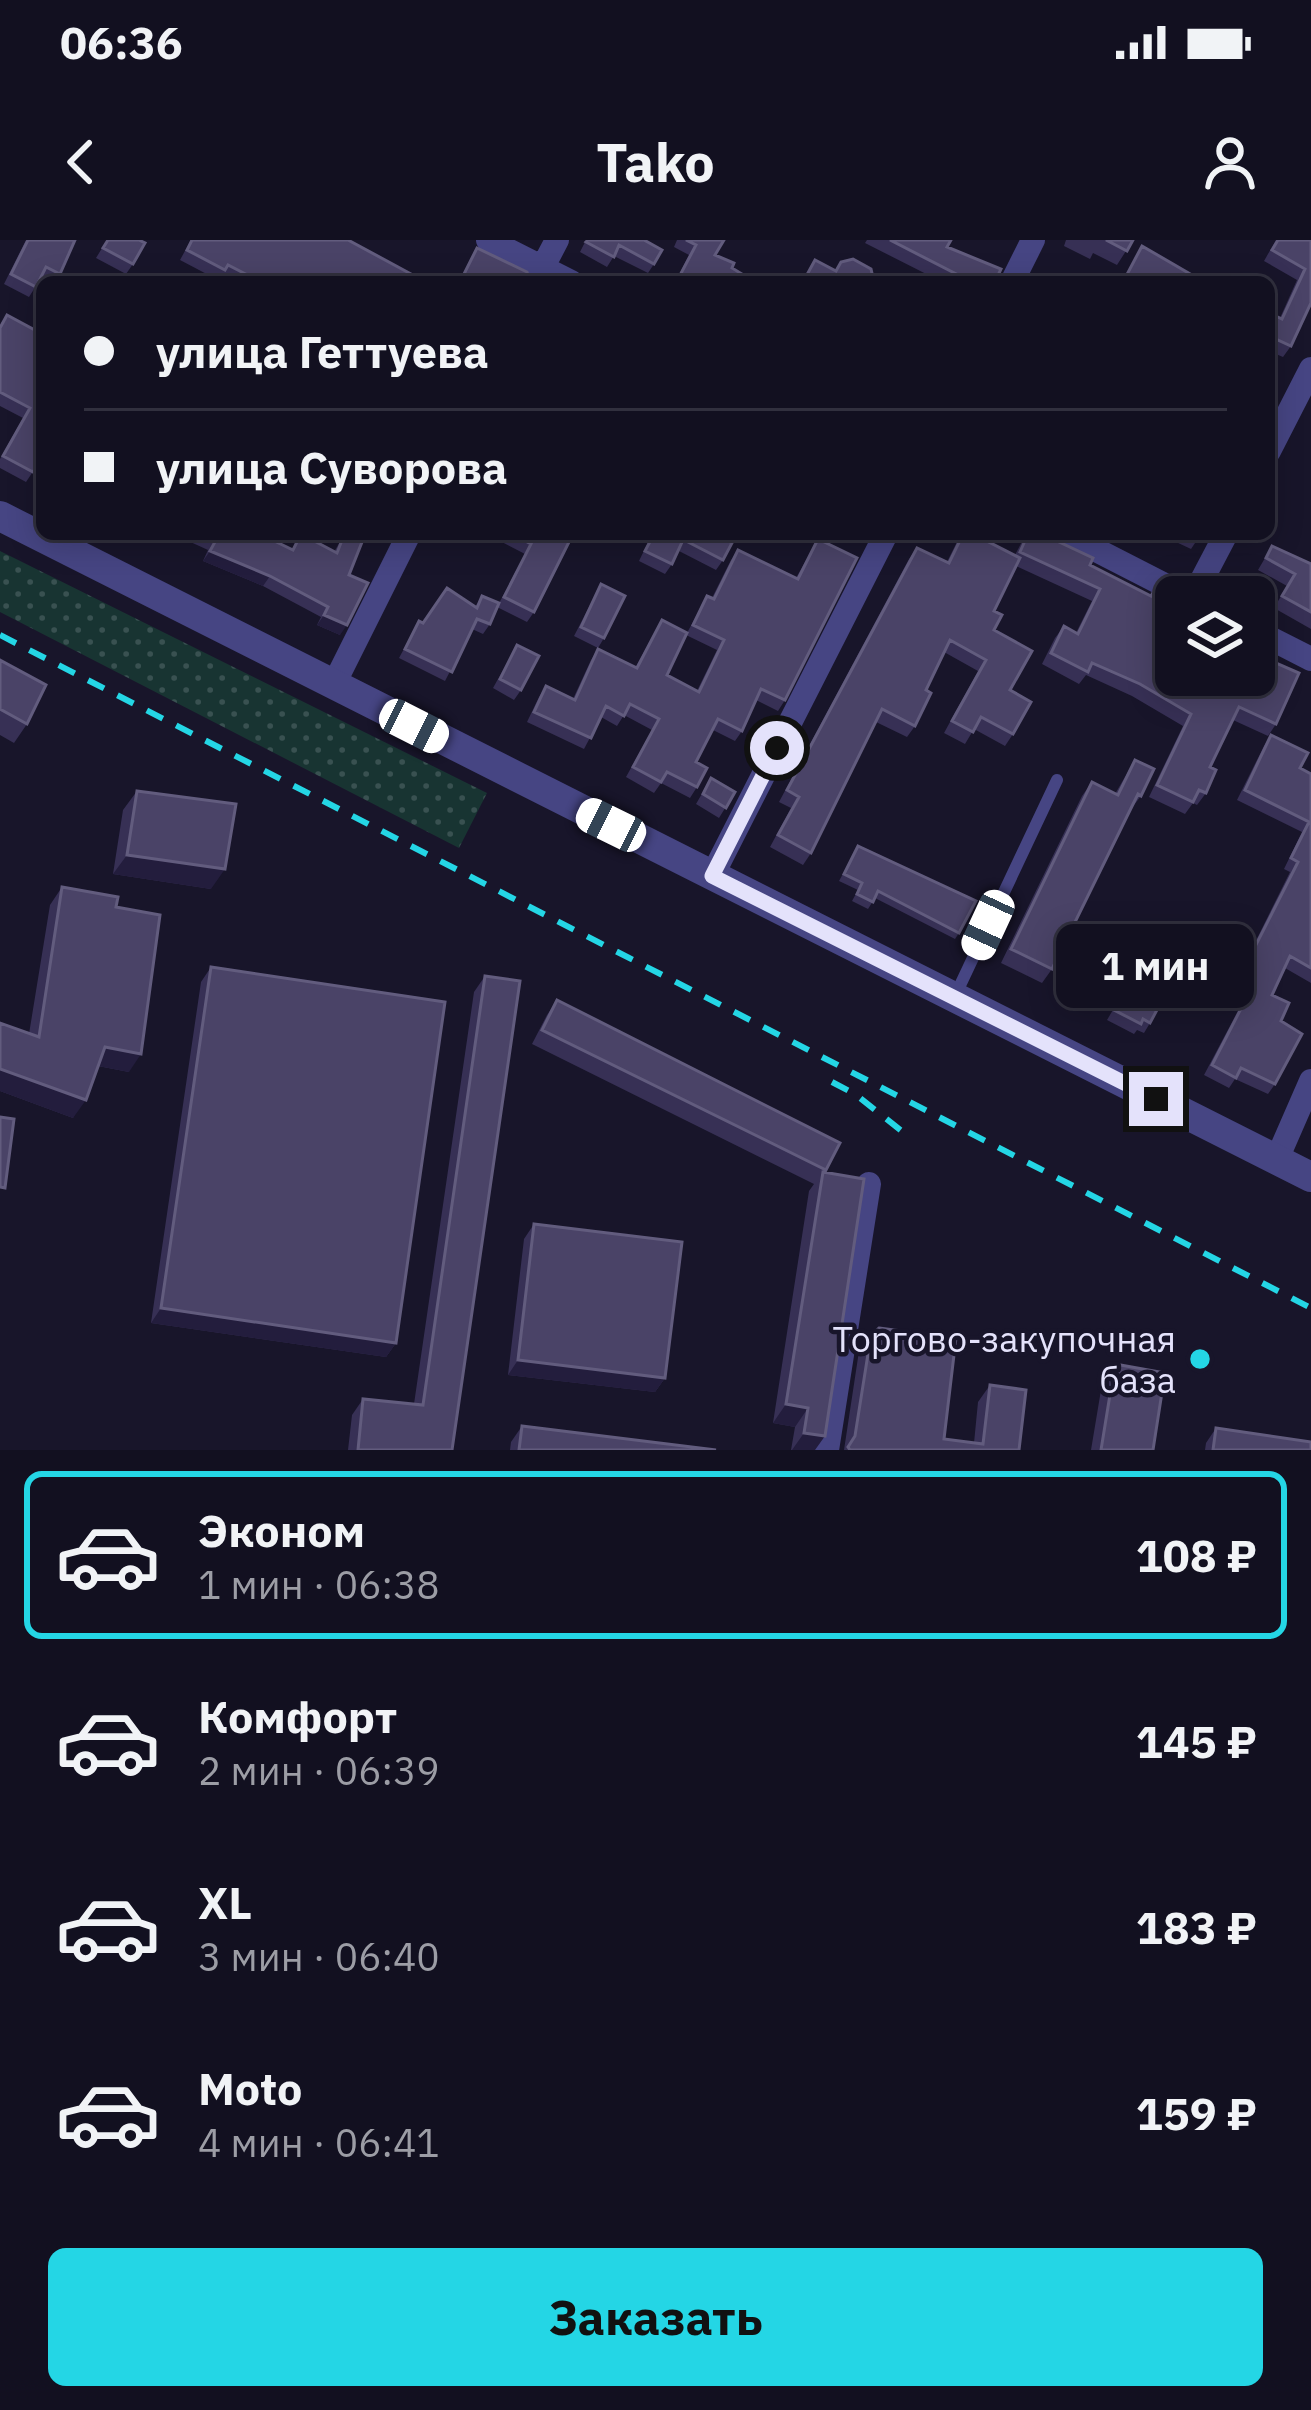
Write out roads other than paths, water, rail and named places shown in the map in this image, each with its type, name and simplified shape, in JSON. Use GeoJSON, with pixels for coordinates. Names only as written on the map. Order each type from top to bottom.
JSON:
{"type":"FeatureCollection","features":[{"type":"Feature","properties":{"kind":"street"},"geometry":{"type":"LineString","coordinates":[[488,240],[538,275],[557,240]]}},
{"type":"Feature","properties":{"kind":"street"},"geometry":{"type":"LineString","coordinates":[[1015,276],[1033,240]]}},
{"type":"Feature","properties":{"kind":"street"},"geometry":{"type":"LineString","coordinates":[[1275,439],[1311,370]]}},
{"type":"Feature","properties":{"kind":"street"},"geometry":{"type":"LineString","coordinates":[[0,515],[36,533]]}},
{"type":"Feature","properties":{"kind":"street"},"geometry":{"type":"LineString","coordinates":[[49,540],[1311,1177]]}},
{"type":"Feature","properties":{"kind":"street"},"geometry":{"type":"LineString","coordinates":[[333,686],[406,540]]}},
{"type":"Feature","properties":{"kind":"street"},"geometry":{"type":"LineString","coordinates":[[712,876],[883,540]]}},
{"type":"Feature","properties":{"kind":"street"},"geometry":{"type":"LineString","coordinates":[[1077,540],[1155,579]]}},
{"type":"Feature","properties":{"kind":"street"},"geometry":{"type":"LineString","coordinates":[[1203,576],[1223,540]]}},
{"type":"Feature","properties":{"kind":"street"},"geometry":{"type":"LineString","coordinates":[[1275,641],[1311,659]]}},
{"type":"Feature","properties":{"kind":"street"},"geometry":{"type":"LineString","coordinates":[[1277,1160],[1311,1081]]}},
{"type":"Feature","properties":{"kind":"street"},"geometry":{"type":"LineString","coordinates":[[827,1450],[869,1184]]}},
{"type":"Feature","properties":{"kind":"lane"},"geometry":{"type":"LineString","coordinates":[[955,998],[1057,780]]}},
{"type":"Feature","properties":{"kind":"railway"},"geometry":{"type":"LineString","coordinates":[[0,635],[1311,1308]]}},
{"type":"Feature","properties":{"kind":"railway"},"geometry":{"type":"LineString","coordinates":[[832,1082],[903,1132]]}},
{"type":"Feature","properties":{"kind":"place","name":"Торгово-закупочная база"},"geometry":{"type":"Point","coordinates":[1200,1359]}}]}
